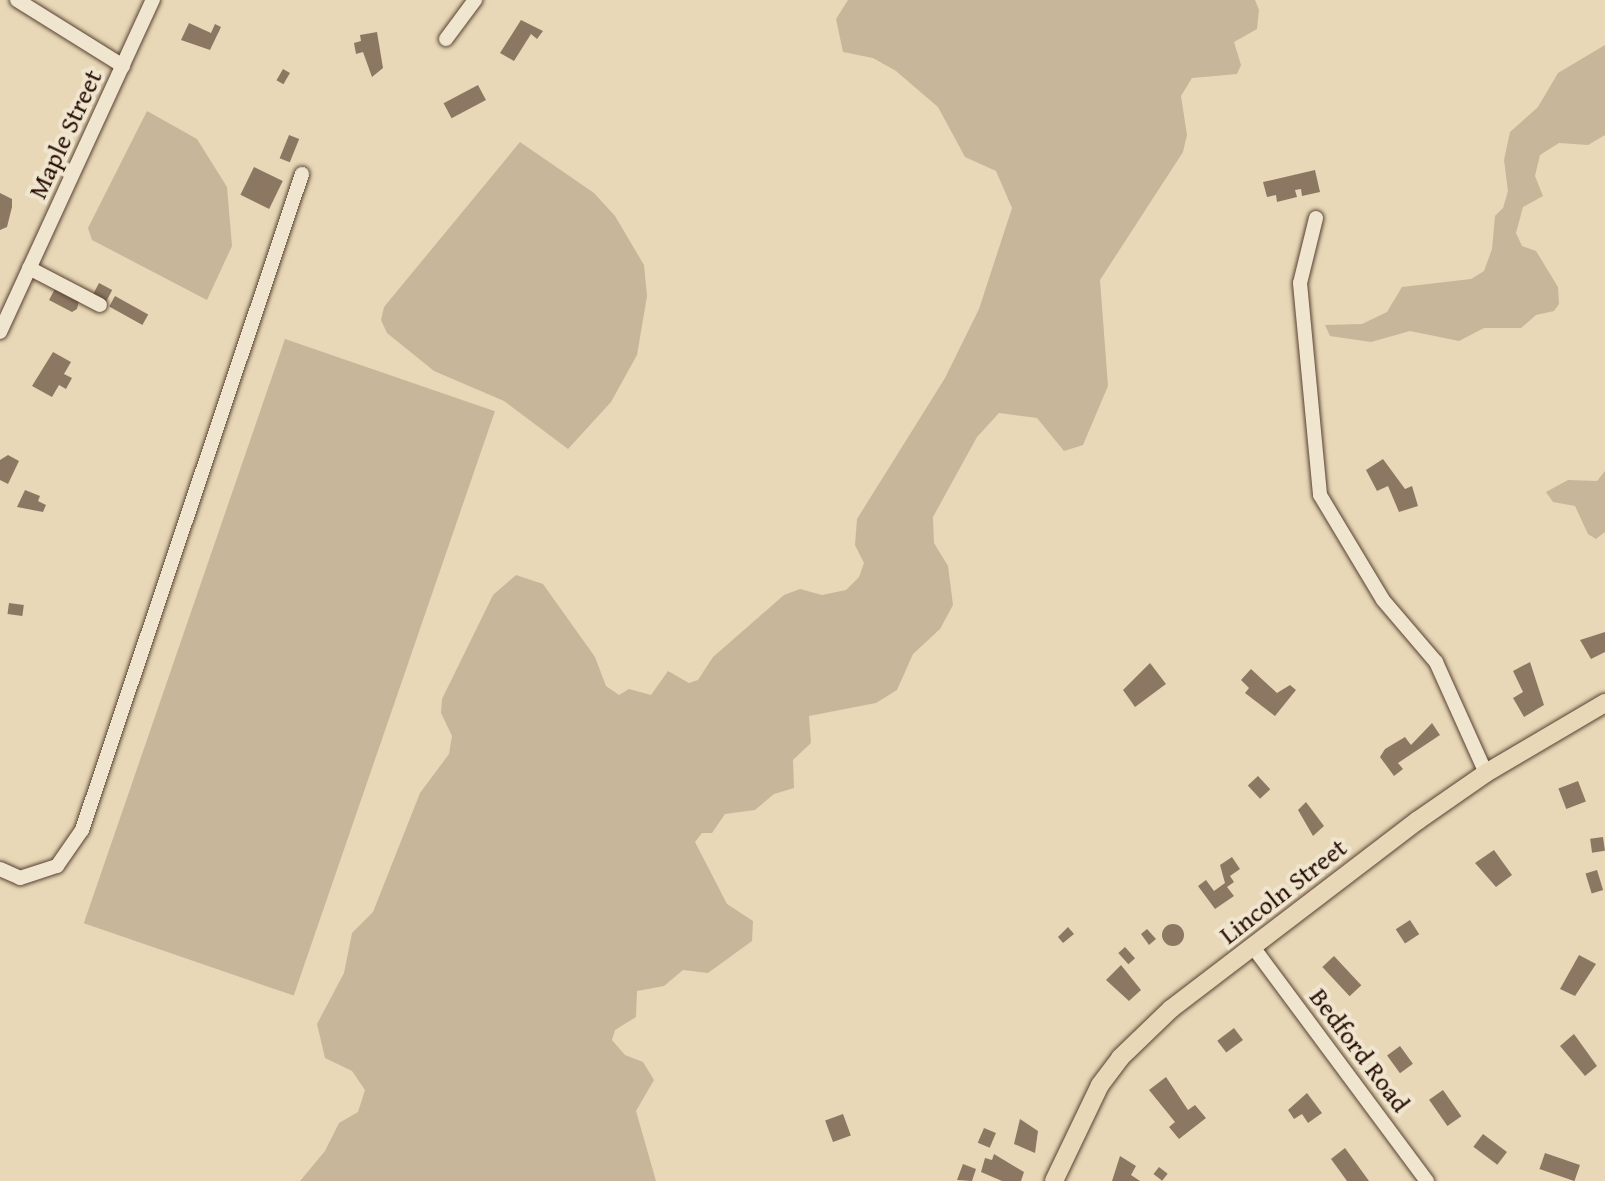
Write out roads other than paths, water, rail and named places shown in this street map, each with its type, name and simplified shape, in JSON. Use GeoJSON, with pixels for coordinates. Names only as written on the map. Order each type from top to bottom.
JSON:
{"type":"FeatureCollection","features":[{"type":"Feature","properties":{"kind":"main road","name":"Lincoln Street"},"geometry":{"type":"LineString","coordinates":[[1054,1181],[1082,1116],[1120,1058],[1171,1009],[1486,773],[1605,703]]}},
{"type":"Feature","properties":{"kind":"street"},"geometry":{"type":"LineString","coordinates":[[17,0],[123,66]]}},
{"type":"Feature","properties":{"kind":"street","name":"Maple Street"},"geometry":{"type":"LineString","coordinates":[[0,332],[153,0]]}},
{"type":"Feature","properties":{"kind":"street"},"geometry":{"type":"LineString","coordinates":[[446,39],[475,0]]}},
{"type":"Feature","properties":{"kind":"street"},"geometry":{"type":"LineString","coordinates":[[0,869],[20,878],[57,866],[82,830],[302,174]]}},
{"type":"Feature","properties":{"kind":"street"},"geometry":{"type":"LineString","coordinates":[[1316,218],[1300,283],[1320,495],[1383,600],[1436,662],[1486,773]]}},
{"type":"Feature","properties":{"kind":"street"},"geometry":{"type":"LineString","coordinates":[[29,268],[100,305]]}},
{"type":"Feature","properties":{"kind":"street","name":"Bedford Road"},"geometry":{"type":"LineString","coordinates":[[1253,947],[1427,1181]]}}]}
